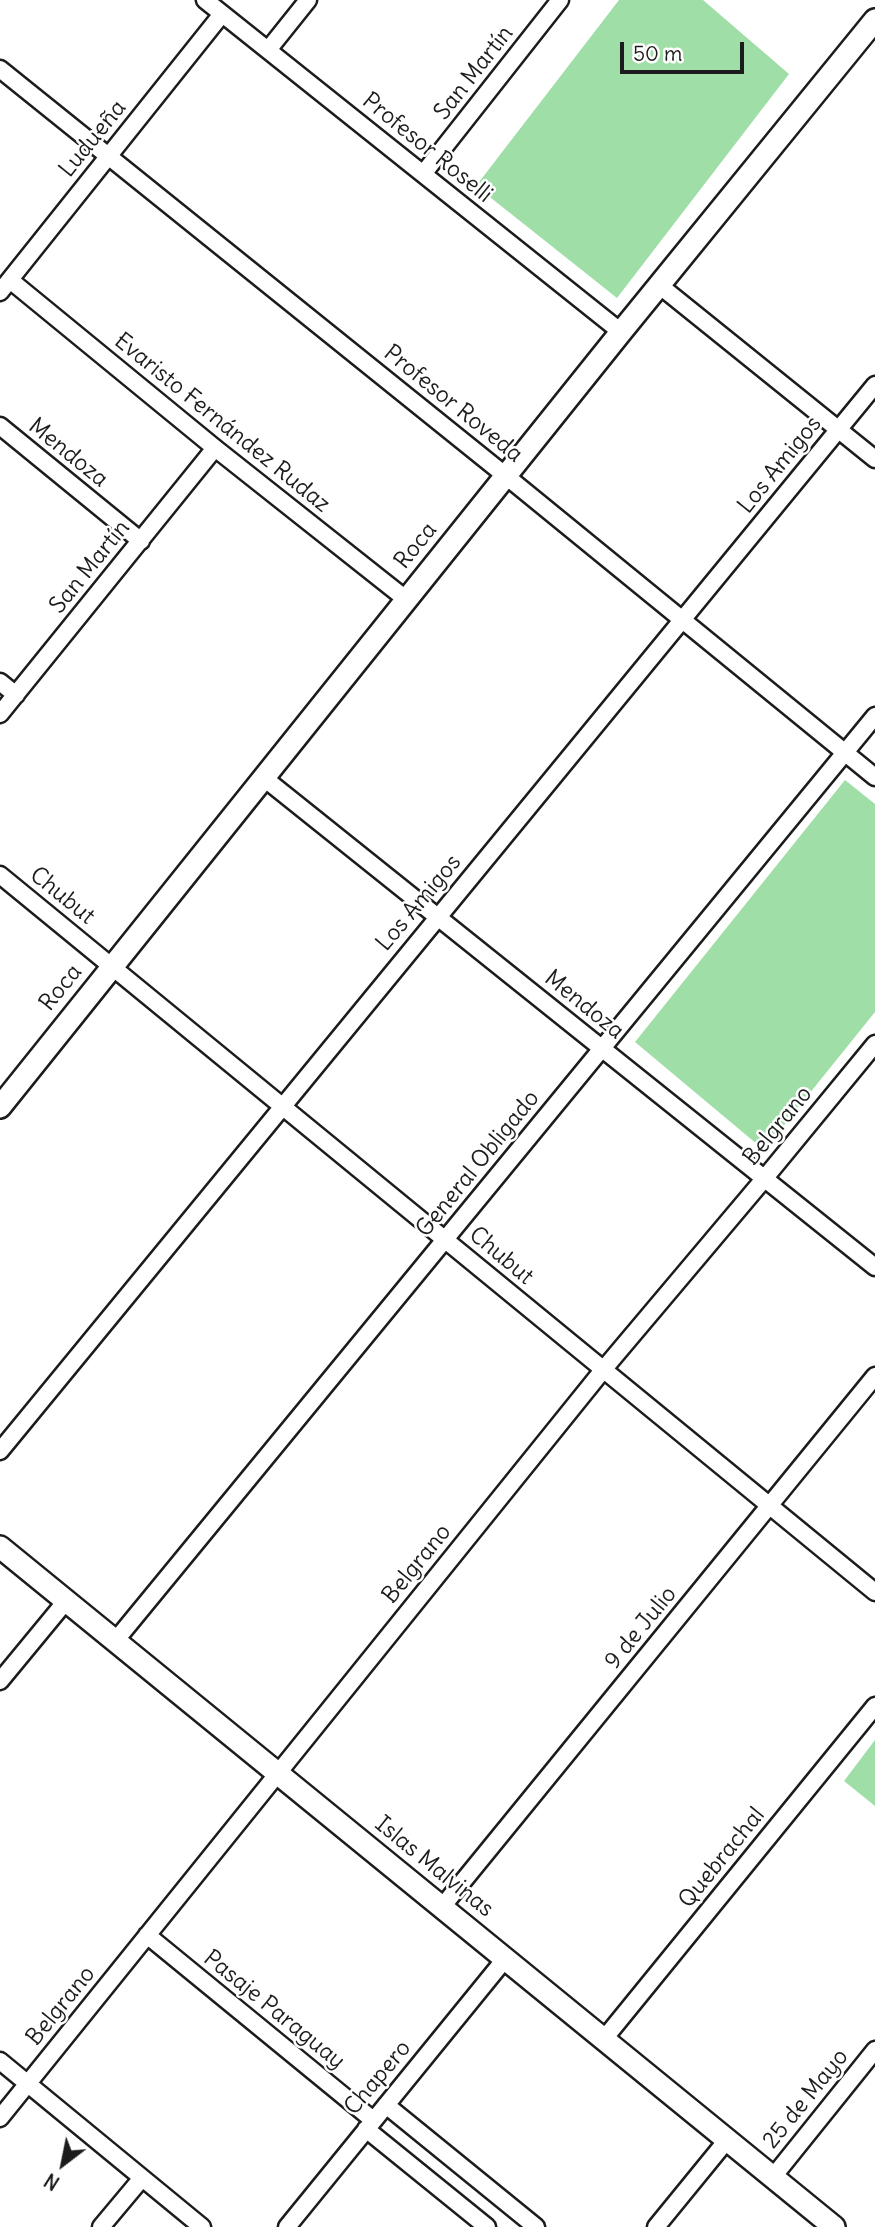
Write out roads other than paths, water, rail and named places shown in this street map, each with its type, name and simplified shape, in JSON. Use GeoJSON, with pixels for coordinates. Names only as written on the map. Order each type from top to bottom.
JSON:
{"type":"FeatureCollection","features":[{"type":"Feature","properties":{"kind":"street","name":"Profesor Roselli"},"geometry":{"type":"LineString","coordinates":[[205,0],[621,332]]}},
{"type":"Feature","properties":{"kind":"street"},"geometry":{"type":"LineString","coordinates":[[268,50],[308,0]]}},
{"type":"Feature","properties":{"kind":"street","name":"San Martín"},"geometry":{"type":"LineString","coordinates":[[422,174],[560,0]]}},
{"type":"Feature","properties":{"kind":"street","name":"Ludueña"},"geometry":{"type":"LineString","coordinates":[[5,286],[222,14]]}},
{"type":"Feature","properties":{"kind":"street","name":"Roca"},"geometry":{"type":"LineString","coordinates":[[0,1107],[621,332],[875,20]]}},
{"type":"Feature","properties":{"kind":"street","name":"Profesor Roveda"},"geometry":{"type":"LineString","coordinates":[[0,69],[875,777]]}},
{"type":"Feature","properties":{"kind":"street"},"geometry":{"type":"LineString","coordinates":[[659,285],[875,460]]}},
{"type":"Feature","properties":{"kind":"street","name":"Evaristo Fernández Rudaz"},"geometry":{"type":"LineString","coordinates":[[5,286],[407,600]]}},
{"type":"Feature","properties":{"kind":"street","name":"Los Amigos"},"geometry":{"type":"LineString","coordinates":[[0,1451],[875,385]]}},
{"type":"Feature","properties":{"kind":"street","name":"Mendoza"},"geometry":{"type":"LineString","coordinates":[[0,426],[141,541]]}},
{"type":"Feature","properties":{"kind":"street","name":"San Martín"},"geometry":{"type":"LineString","coordinates":[[0,714],[215,448]]}},
{"type":"Feature","properties":{"kind":"street"},"geometry":{"type":"LineString","coordinates":[[0,682],[16,695]]}},
{"type":"Feature","properties":{"kind":"street","name":"General Obligado"},"geometry":{"type":"LineString","coordinates":[[116,1640],[875,716]]}},
{"type":"Feature","properties":{"kind":"street","name":"Mendoza"},"geometry":{"type":"LineString","coordinates":[[264,778],[875,1267]]}},
{"type":"Feature","properties":{"kind":"street","name":"Chubut"},"geometry":{"type":"LineString","coordinates":[[0,874],[875,1592]]}},
{"type":"Feature","properties":{"kind":"street","name":"Belgrano"},"geometry":{"type":"LineString","coordinates":[[0,2118],[603,1370],[875,1044]]}},
{"type":"Feature","properties":{"kind":"street","name":"9 de Julio"},"geometry":{"type":"LineString","coordinates":[[442,1908],[875,1376]]}},
{"type":"Feature","properties":{"kind":"street","name":"Islas Malvinas"},"geometry":{"type":"LineString","coordinates":[[0,1547],[834,2227]]}},
{"type":"Feature","properties":{"kind":"street"},"geometry":{"type":"LineString","coordinates":[[0,1681],[66,1601]]}},
{"type":"Feature","properties":{"kind":"street","name":"Quebrachal"},"geometry":{"type":"LineString","coordinates":[[604,2039],[875,1706]]}},
{"type":"Feature","properties":{"kind":"street","name":"Pasaje Paraguay"},"geometry":{"type":"LineString","coordinates":[[147,1935],[487,2227]]}},
{"type":"Feature","properties":{"kind":"street","name":"Chapero"},"geometry":{"type":"LineString","coordinates":[[287,2227],[505,1959]]}},
{"type":"Feature","properties":{"kind":"street","name":"25 de Mayo"},"geometry":{"type":"LineString","coordinates":[[773,2177],[875,2050]]}},
{"type":"Feature","properties":{"kind":"street"},"geometry":{"type":"LineString","coordinates":[[0,2061],[202,2227]]}},
{"type":"Feature","properties":{"kind":"street"},"geometry":{"type":"LineString","coordinates":[[386,2105],[536,2227]]}},
{"type":"Feature","properties":{"kind":"street"},"geometry":{"type":"LineString","coordinates":[[656,2227],[727,2140]]}},
{"type":"Feature","properties":{"kind":"street"},"geometry":{"type":"LineString","coordinates":[[102,2227],[142,2178]]}}]}
